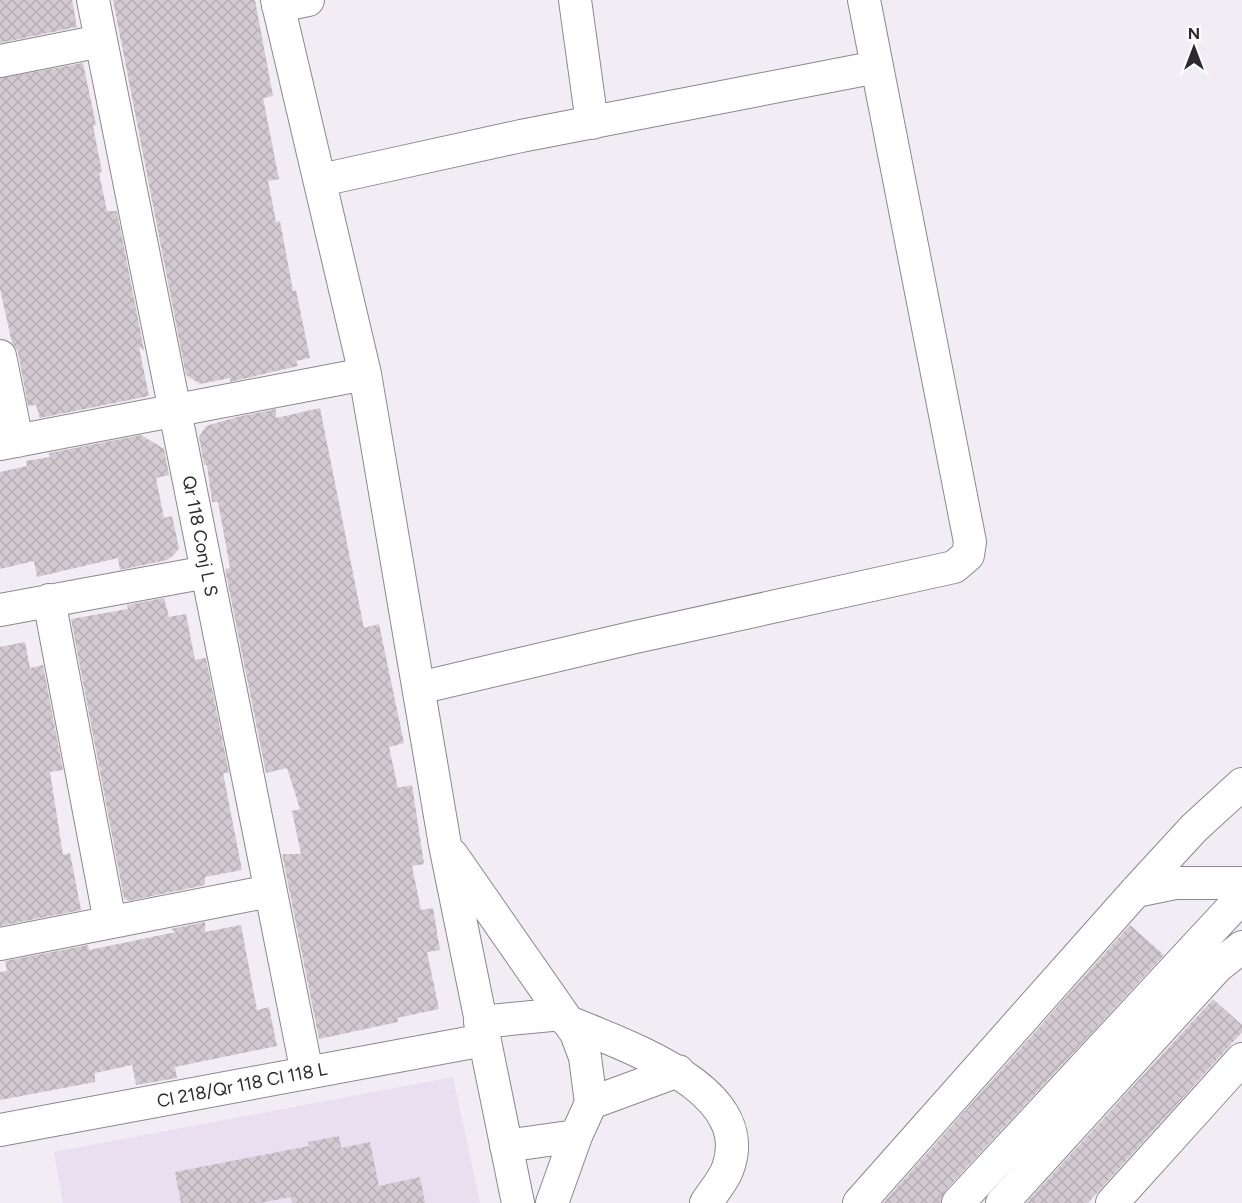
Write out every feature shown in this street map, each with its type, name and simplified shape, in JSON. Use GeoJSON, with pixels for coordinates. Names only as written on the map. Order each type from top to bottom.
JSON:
{"type":"FeatureCollection","features":[{"type":"Feature","properties":{"kind":"street","name":"Qr 118 Conj L S"},"geometry":{"type":"LineString","coordinates":[[93,0],[307,1073]]}},
{"type":"Feature","properties":{"kind":"street"},"geometry":{"type":"LineString","coordinates":[[308,0],[278,3],[365,374],[445,845],[518,1203]]}},
{"type":"Feature","properties":{"kind":"street"},"geometry":{"type":"LineString","coordinates":[[575,0],[592,123]]}},
{"type":"Feature","properties":{"kind":"street"},"geometry":{"type":"LineString","coordinates":[[419,688],[620,640],[954,567],[969,555],[968,531],[864,0]]}},
{"type":"Feature","properties":{"kind":"street"},"geometry":{"type":"LineString","coordinates":[[0,61],[101,41]]}},
{"type":"Feature","properties":{"kind":"street"},"geometry":{"type":"LineString","coordinates":[[321,180],[592,123],[877,67]]}},
{"type":"Feature","properties":{"kind":"street"},"geometry":{"type":"LineString","coordinates":[[0,356],[9,442],[365,374]]}},
{"type":"Feature","properties":{"kind":"street"},"geometry":{"type":"LineString","coordinates":[[0,610],[207,572]]}},
{"type":"Feature","properties":{"kind":"street"},"geometry":{"type":"LineString","coordinates":[[49,600],[110,922]]}},
{"type":"Feature","properties":{"kind":"street"},"geometry":{"type":"LineString","coordinates":[[859,1203],[1136,891],[1194,828],[1242,784]]}},
{"type":"Feature","properties":{"kind":"street"},"geometry":{"type":"LineString","coordinates":[[445,845],[576,1033],[585,1057],[591,1103],[576,1136],[552,1203]]}},
{"type":"Feature","properties":{"kind":"street"},"geometry":{"type":"LineString","coordinates":[[1136,891],[1175,883],[1242,883]]}},
{"type":"Feature","properties":{"kind":"street"},"geometry":{"type":"LineString","coordinates":[[0,944],[270,891]]}},
{"type":"Feature","properties":{"kind":"street"},"geometry":{"type":"LineString","coordinates":[[958,1203],[1242,897]]}},
{"type":"Feature","properties":{"kind":"street"},"geometry":{"type":"LineString","coordinates":[[1002,1203],[1217,967],[1242,947]]}},
{"type":"Feature","properties":{"kind":"street"},"geometry":{"type":"LineString","coordinates":[[565,1018],[678,1071],[709,1095],[726,1117],[732,1146],[728,1169],[706,1203]]}},
{"type":"Feature","properties":{"kind":"street","name":"Cl 218/Qr 118 Cl 118 L"},"geometry":{"type":"LineString","coordinates":[[0,1130],[307,1073],[482,1031],[565,1018]]}},
{"type":"Feature","properties":{"kind":"street"},"geometry":{"type":"LineString","coordinates":[[1112,1203],[1242,1059]]}},
{"type":"Feature","properties":{"kind":"street"},"geometry":{"type":"LineString","coordinates":[[591,1103],[678,1071]]}},
{"type":"Feature","properties":{"kind":"street"},"geometry":{"type":"LineString","coordinates":[[506,1146],[576,1136]]}},
{"type":"Feature","properties":{"kind":"shaded area"},"geometry":{"type":"Polygon","coordinates":[[[453,1077],[480,1203],[63,1203],[54,1152],[453,1077]]]}},
{"type":"Feature","properties":{"kind":"building"},"geometry":{"type":"Polygon","coordinates":[[[0,0],[72,0],[77,27],[0,43],[0,0]]]}},
{"type":"Feature","properties":{"kind":"building"},"geometry":{"type":"Polygon","coordinates":[[[113,0],[255,0],[273,96],[263,98],[279,179],[268,181],[276,222],[280,221],[293,291],[296,290],[310,358],[296,361],[298,366],[230,382],[230,378],[200,384],[186,375],[113,0]]]}},
{"type":"Feature","properties":{"kind":"building"},"geometry":{"type":"Polygon","coordinates":[[[83,63],[96,125],[93,126],[102,172],[99,173],[107,211],[117,211],[144,350],[139,347],[149,396],[40,418],[36,405],[28,406],[18,352],[12,343],[0,289],[0,78],[83,63]]]}},
{"type":"Feature","properties":{"kind":"building"},"geometry":{"type":"Polygon","coordinates":[[[320,408],[364,628],[379,624],[404,743],[389,747],[398,788],[412,785],[424,864],[412,866],[421,910],[433,908],[440,950],[427,952],[439,1009],[397,1018],[398,1022],[319,1039],[282,854],[301,854],[292,811],[300,809],[287,768],[266,773],[225,569],[230,568],[218,502],[212,502],[207,465],[204,465],[199,437],[206,426],[237,417],[276,409],[276,418],[320,408]]]}},
{"type":"Feature","properties":{"kind":"building"},"geometry":{"type":"Polygon","coordinates":[[[141,435],[164,449],[169,475],[156,478],[164,518],[172,516],[179,548],[174,555],[167,560],[120,570],[118,558],[37,577],[34,561],[0,569],[0,472],[27,466],[26,461],[50,457],[49,453],[141,435]]]}},
{"type":"Feature","properties":{"kind":"building"},"geometry":{"type":"Polygon","coordinates":[[[164,598],[169,617],[186,614],[195,660],[206,658],[229,773],[223,773],[242,870],[205,877],[205,885],[128,901],[124,898],[71,619],[128,609],[127,605],[164,598]]]}},
{"type":"Feature","properties":{"kind":"building"},"geometry":{"type":"Polygon","coordinates":[[[25,642],[30,668],[43,665],[63,770],[50,772],[63,855],[70,853],[81,910],[0,926],[0,647],[25,642]]]}},
{"type":"Feature","properties":{"kind":"building"},"geometry":{"type":"Polygon","coordinates":[[[205,922],[205,932],[241,925],[257,1010],[269,1007],[277,1046],[175,1067],[177,1078],[136,1085],[132,1065],[95,1073],[95,1082],[0,1100],[0,972],[7,971],[5,961],[88,945],[89,950],[176,932],[171,929],[205,922]]]}},
{"type":"Feature","properties":{"kind":"building"},"geometry":{"type":"Polygon","coordinates":[[[1130,925],[1164,955],[945,1191],[941,1203],[883,1203],[1130,925]]]}},
{"type":"Feature","properties":{"kind":"building"},"geometry":{"type":"Polygon","coordinates":[[[1213,999],[1242,1025],[1242,1032],[1088,1203],[1026,1203],[1213,999]]]}},
{"type":"Feature","properties":{"kind":"building"},"geometry":{"type":"Polygon","coordinates":[[[339,1136],[341,1148],[370,1142],[379,1186],[420,1177],[425,1203],[292,1203],[291,1197],[260,1203],[181,1203],[175,1172],[309,1146],[308,1142],[339,1136]]]}}]}
